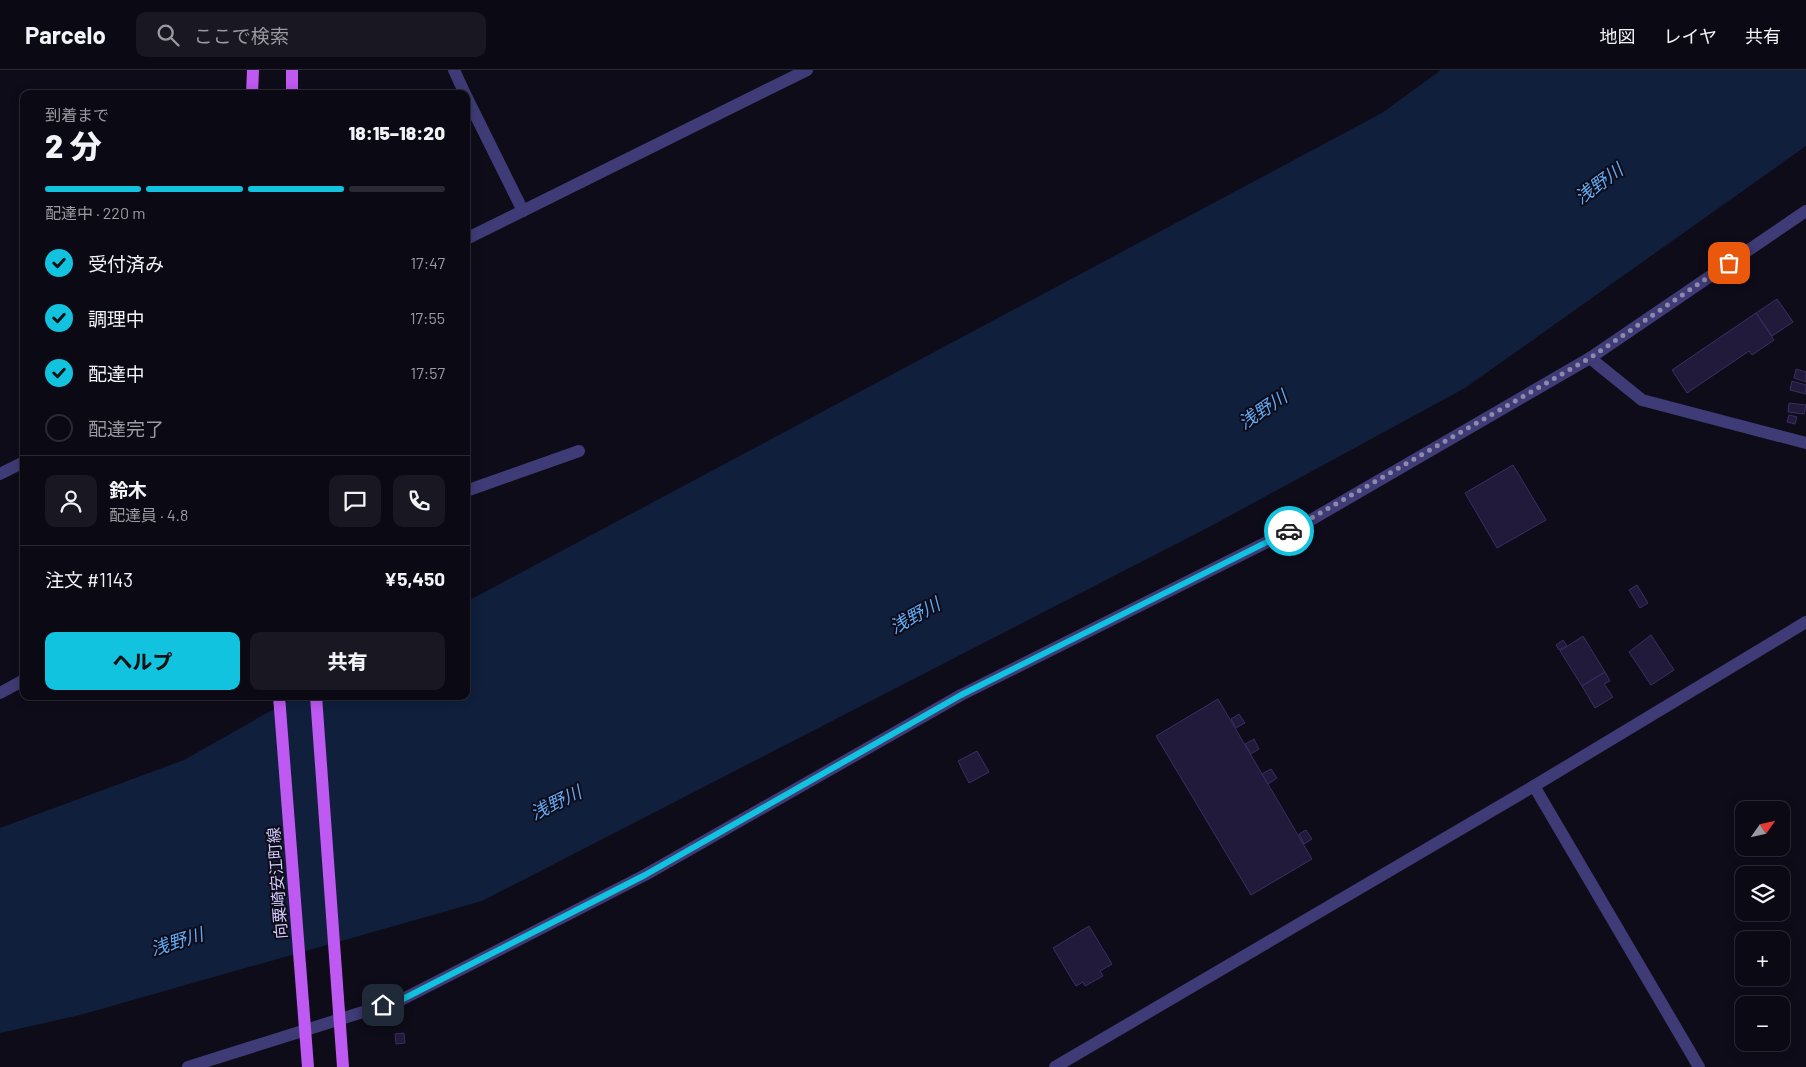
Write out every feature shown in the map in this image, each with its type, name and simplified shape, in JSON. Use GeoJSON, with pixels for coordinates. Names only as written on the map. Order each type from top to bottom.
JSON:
{"type":"FeatureCollection","features":[{"type":"Feature","properties":{"kind":"main road"},"geometry":{"type":"LineString","coordinates":[[252,90],[253,70]]}},
{"type":"Feature","properties":{"kind":"main road"},"geometry":{"type":"LineString","coordinates":[[292,70],[292,90]]}},
{"type":"Feature","properties":{"kind":"main road","name":"向粟崎安江町線"},"geometry":{"type":"LineString","coordinates":[[279,700],[308,1067]]}},
{"type":"Feature","properties":{"kind":"main road"},"geometry":{"type":"LineString","coordinates":[[316,700],[343,1067]]}},
{"type":"Feature","properties":{"kind":"street"},"geometry":{"type":"LineString","coordinates":[[454,70],[464,90]]}},
{"type":"Feature","properties":{"kind":"street"},"geometry":{"type":"LineString","coordinates":[[470,237],[807,70]]}},
{"type":"Feature","properties":{"kind":"street"},"geometry":{"type":"LineString","coordinates":[[470,103],[523,211]]}},
{"type":"Feature","properties":{"kind":"street"},"geometry":{"type":"LineString","coordinates":[[188,1067],[401,1000],[645,875],[961,695],[1308,521],[1590,358],[1806,210]]}},
{"type":"Feature","properties":{"kind":"street"},"geometry":{"type":"LineString","coordinates":[[1590,358],[1642,400],[1806,444]]}},
{"type":"Feature","properties":{"kind":"street"},"geometry":{"type":"LineString","coordinates":[[470,490],[579,451]]}},
{"type":"Feature","properties":{"kind":"street"},"geometry":{"type":"LineString","coordinates":[[0,474],[20,464]]}},
{"type":"Feature","properties":{"kind":"street"},"geometry":{"type":"LineString","coordinates":[[1054,1067],[1534,786],[1806,622]]}},
{"type":"Feature","properties":{"kind":"street"},"geometry":{"type":"LineString","coordinates":[[0,693],[20,682]]}},
{"type":"Feature","properties":{"kind":"street"},"geometry":{"type":"LineString","coordinates":[[1534,786],[1698,1067]]}},
{"type":"Feature","properties":{"kind":"water","name":"浅野川"},"geometry":{"type":"Polygon","coordinates":[[[1441,70],[1806,70],[1806,146],[1465,388],[1211,526],[482,901],[80,1015],[0,1033],[0,828],[184,760],[290,700],[470,700],[470,600],[1382,113],[1441,70]]]}},
{"type":"Feature","properties":{"kind":"building"},"geometry":{"type":"Polygon","coordinates":[[[1777,299],[1793,322],[1772,336],[1756,313],[1777,299]]]}},
{"type":"Feature","properties":{"kind":"building"},"geometry":{"type":"Polygon","coordinates":[[[1756,313],[1774,340],[1752,355],[1749,351],[1687,393],[1672,370],[1756,313]]]}},
{"type":"Feature","properties":{"kind":"building"},"geometry":{"type":"Polygon","coordinates":[[[1796,369],[1806,372],[1806,382],[1794,378],[1796,369]]]}},
{"type":"Feature","properties":{"kind":"building"},"geometry":{"type":"Polygon","coordinates":[[[1792,381],[1806,385],[1806,394],[1790,390],[1792,381]]]}},
{"type":"Feature","properties":{"kind":"building"},"geometry":{"type":"Polygon","coordinates":[[[1789,403],[1806,405],[1804,414],[1788,412],[1789,403]]]}},
{"type":"Feature","properties":{"kind":"building"},"geometry":{"type":"Polygon","coordinates":[[[1789,415],[1797,417],[1795,424],[1787,422],[1789,415]]]}},
{"type":"Feature","properties":{"kind":"building"},"geometry":{"type":"Polygon","coordinates":[[[1513,465],[1546,520],[1497,548],[1465,493],[1513,465]]]}},
{"type":"Feature","properties":{"kind":"building"},"geometry":{"type":"Polygon","coordinates":[[[1637,585],[1648,603],[1640,608],[1629,590],[1637,585]]]}},
{"type":"Feature","properties":{"kind":"building"},"geometry":{"type":"Polygon","coordinates":[[[1651,635],[1674,670],[1651,685],[1629,652],[1651,635]]]}},
{"type":"Feature","properties":{"kind":"building"},"geometry":{"type":"Polygon","coordinates":[[[1583,636],[1605,672],[1582,686],[1560,651],[1583,636]]]}},
{"type":"Feature","properties":{"kind":"building"},"geometry":{"type":"Polygon","coordinates":[[[1563,640],[1567,646],[1559,650],[1556,645],[1563,640]]]}},
{"type":"Feature","properties":{"kind":"building"},"geometry":{"type":"Polygon","coordinates":[[[1605,672],[1610,681],[1604,684],[1613,697],[1595,708],[1582,686],[1605,672]]]}},
{"type":"Feature","properties":{"kind":"building"},"geometry":{"type":"Polygon","coordinates":[[[1218,699],[1312,859],[1251,895],[1156,736],[1218,699]]]}},
{"type":"Feature","properties":{"kind":"building"},"geometry":{"type":"Polygon","coordinates":[[[1239,714],[1245,723],[1236,728],[1231,719],[1239,714]]]}},
{"type":"Feature","properties":{"kind":"building"},"geometry":{"type":"Polygon","coordinates":[[[1254,739],[1259,749],[1251,754],[1245,744],[1254,739]]]}},
{"type":"Feature","properties":{"kind":"building"},"geometry":{"type":"Polygon","coordinates":[[[977,751],[989,772],[969,783],[958,761],[977,751]]]}},
{"type":"Feature","properties":{"kind":"building"},"geometry":{"type":"Polygon","coordinates":[[[1271,769],[1277,778],[1268,784],[1262,774],[1271,769]]]}},
{"type":"Feature","properties":{"kind":"building"},"geometry":{"type":"Polygon","coordinates":[[[1306,830],[1312,839],[1304,844],[1299,834],[1306,830]]]}},
{"type":"Feature","properties":{"kind":"building"},"geometry":{"type":"Polygon","coordinates":[[[1089,926],[1112,964],[1100,971],[1103,976],[1085,986],[1083,982],[1076,986],[1053,948],[1089,926]]]}},
{"type":"Feature","properties":{"kind":"building"},"geometry":{"type":"Polygon","coordinates":[[[404,1033],[405,1043],[396,1044],[395,1034],[404,1033]]]}},
{"type":"Feature","properties":{"kind":"way so far"},"geometry":{"type":"LineString","coordinates":[[1289,531],[1590,358],[1729,263]]}},
{"type":"Feature","properties":{"kind":"route"},"geometry":{"type":"LineString","coordinates":[[383,1005],[401,1000],[645,875],[961,695],[1289,531]]}}]}
